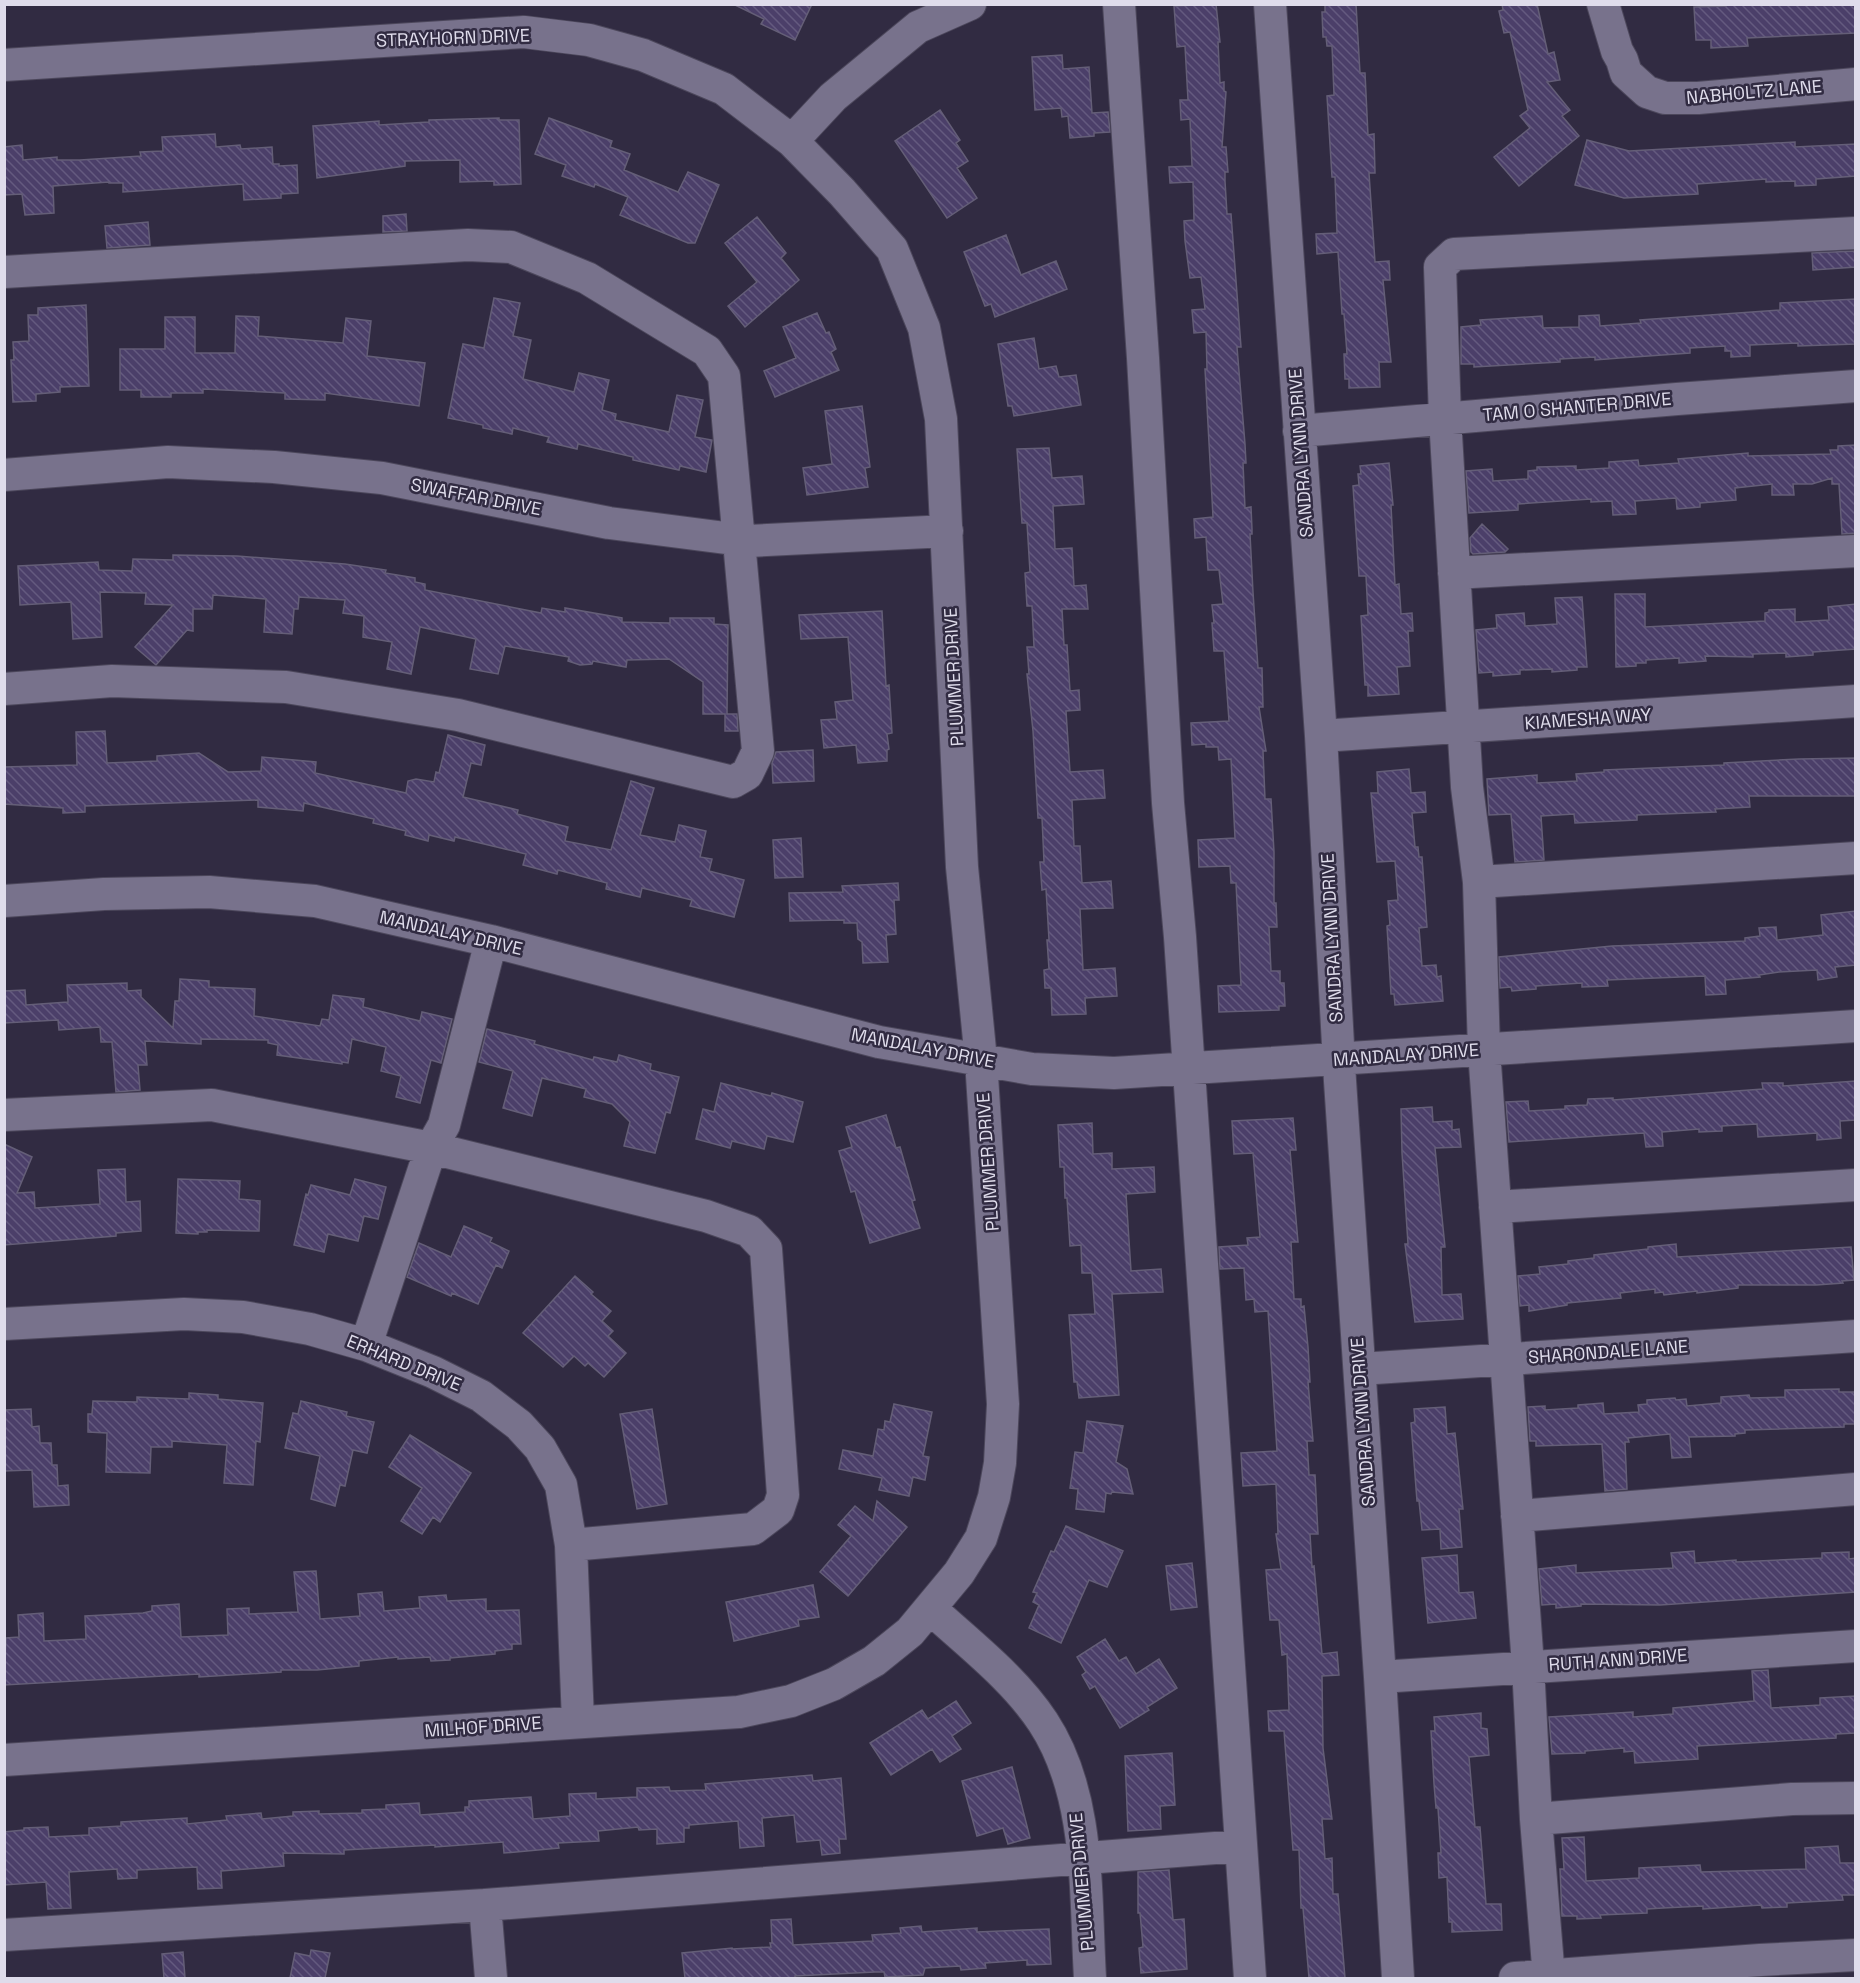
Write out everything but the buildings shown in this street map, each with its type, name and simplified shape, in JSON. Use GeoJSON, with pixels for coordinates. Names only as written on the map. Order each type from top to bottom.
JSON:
{"type":"FeatureCollection","features":[{"type":"Feature","properties":{"kind":"street"},"geometry":{"type":"LineString","coordinates":[[792,141],[833,97],[918,27],[970,4]]}},
{"type":"Feature","properties":{"kind":"street"},"geometry":{"type":"LineString","coordinates":[[1119,4],[1168,803],[1189,1068],[1250,1978]]}},
{"type":"Feature","properties":{"kind":"street","name":"SANDRA LYNN DRIVE"},"geometry":{"type":"LineString","coordinates":[[1270,4],[1321,736],[1339,1059],[1398,1978]]}},
{"type":"Feature","properties":{"kind":"street","name":"NABHOLTZ LANE"},"geometry":{"type":"LineString","coordinates":[[1603,4],[1626,73],[1647,92],[1665,98],[1698,98],[1856,84]]}},
{"type":"Feature","properties":{"kind":"street","name":"STRAYHORN DRIVE"},"geometry":{"type":"LineString","coordinates":[[4,65],[524,32],[589,40],[643,55],[724,89],[792,141]]}},
{"type":"Feature","properties":{"kind":"street","name":"PLUMMER DRIVE"},"geometry":{"type":"LineString","coordinates":[[792,141],[843,192],[892,249],[924,328],[941,419],[963,867],[981,1060],[1003,1404],[1000,1463],[994,1497],[981,1538],[959,1573],[931,1609],[1009,1682],[1043,1722],[1066,1768],[1078,1813],[1090,1978]]}},
{"type":"Feature","properties":{"kind":"street"},"geometry":{"type":"LineString","coordinates":[[1549,1977],[1536,1820],[1528,1666],[1484,1050],[1479,882],[1467,787],[1445,418],[1440,267],[1454,254],[1856,233]]}},
{"type":"Feature","properties":{"kind":"street"},"geometry":{"type":"LineString","coordinates":[[4,272],[468,245],[511,247],[587,279],[707,351],[724,376],[758,751],[747,774],[733,782],[458,716],[286,687],[112,681],[4,689]]}},
{"type":"Feature","properties":{"kind":"street","name":"TAM O SHANTER DRIVE"},"geometry":{"type":"LineString","coordinates":[[1299,431],[1856,386]]}},
{"type":"Feature","properties":{"kind":"street","name":"SWAFFAR DRIVE"},"geometry":{"type":"LineString","coordinates":[[4,475],[168,462],[274,467],[382,478],[609,523],[749,541],[947,531]]}},
{"type":"Feature","properties":{"kind":"street"},"geometry":{"type":"LineString","coordinates":[[1454,573],[1856,551]]}},
{"type":"Feature","properties":{"kind":"street","name":"KIAMESHA WAY"},"geometry":{"type":"LineString","coordinates":[[1321,736],[1856,701]]}},
{"type":"Feature","properties":{"kind":"street"},"geometry":{"type":"LineString","coordinates":[[1479,882],[1856,858]]}},
{"type":"Feature","properties":{"kind":"street","name":"MANDALAY DRIVE"},"geometry":{"type":"LineString","coordinates":[[4,901],[104,894],[209,892],[315,902],[491,941],[879,1042],[1032,1069],[1102,1072],[1189,1068],[1856,1026]]}},
{"type":"Feature","properties":{"kind":"street"},"geometry":{"type":"LineString","coordinates":[[366,1345],[431,1148],[444,1125],[491,941]]}},
{"type":"Feature","properties":{"kind":"street"},"geometry":{"type":"LineString","coordinates":[[4,1114],[212,1105],[431,1148],[706,1216],[750,1232],[766,1249],[783,1495],[778,1510],[753,1529],[571,1545]]}},
{"type":"Feature","properties":{"kind":"street"},"geometry":{"type":"LineString","coordinates":[[1495,1207],[1856,1185]]}},
{"type":"Feature","properties":{"kind":"street","name":"ERHARD DRIVE"},"geometry":{"type":"LineString","coordinates":[[4,1324],[184,1314],[243,1317],[310,1329],[366,1345],[433,1372],[481,1396],[519,1425],[540,1448],[561,1485],[571,1545],[578,1721]]}},
{"type":"Feature","properties":{"kind":"street","name":"SHARONDALE LANE"},"geometry":{"type":"LineString","coordinates":[[1360,1369],[1856,1336]]}},
{"type":"Feature","properties":{"kind":"street"},"geometry":{"type":"LineString","coordinates":[[1517,1516],[1856,1489]]}},
{"type":"Feature","properties":{"kind":"street","name":"MILHOF DRIVE"},"geometry":{"type":"LineString","coordinates":[[4,1760],[739,1712],[791,1701],[834,1684],[874,1661],[910,1632],[931,1609]]}},
{"type":"Feature","properties":{"kind":"street","name":"RUTH ANN DRIVE"},"geometry":{"type":"LineString","coordinates":[[1380,1677],[1856,1646]]}},
{"type":"Feature","properties":{"kind":"street"},"geometry":{"type":"LineString","coordinates":[[1536,1820],[1792,1799],[1856,1797]]}},
{"type":"Feature","properties":{"kind":"street"},"geometry":{"type":"LineString","coordinates":[[4,1935],[485,1905],[1241,1846]]}},
{"type":"Feature","properties":{"kind":"street"},"geometry":{"type":"LineString","coordinates":[[485,1905],[491,1978]]}},
{"type":"Feature","properties":{"kind":"street"},"geometry":{"type":"LineString","coordinates":[[1515,1978],[1856,1955]]}}]}
